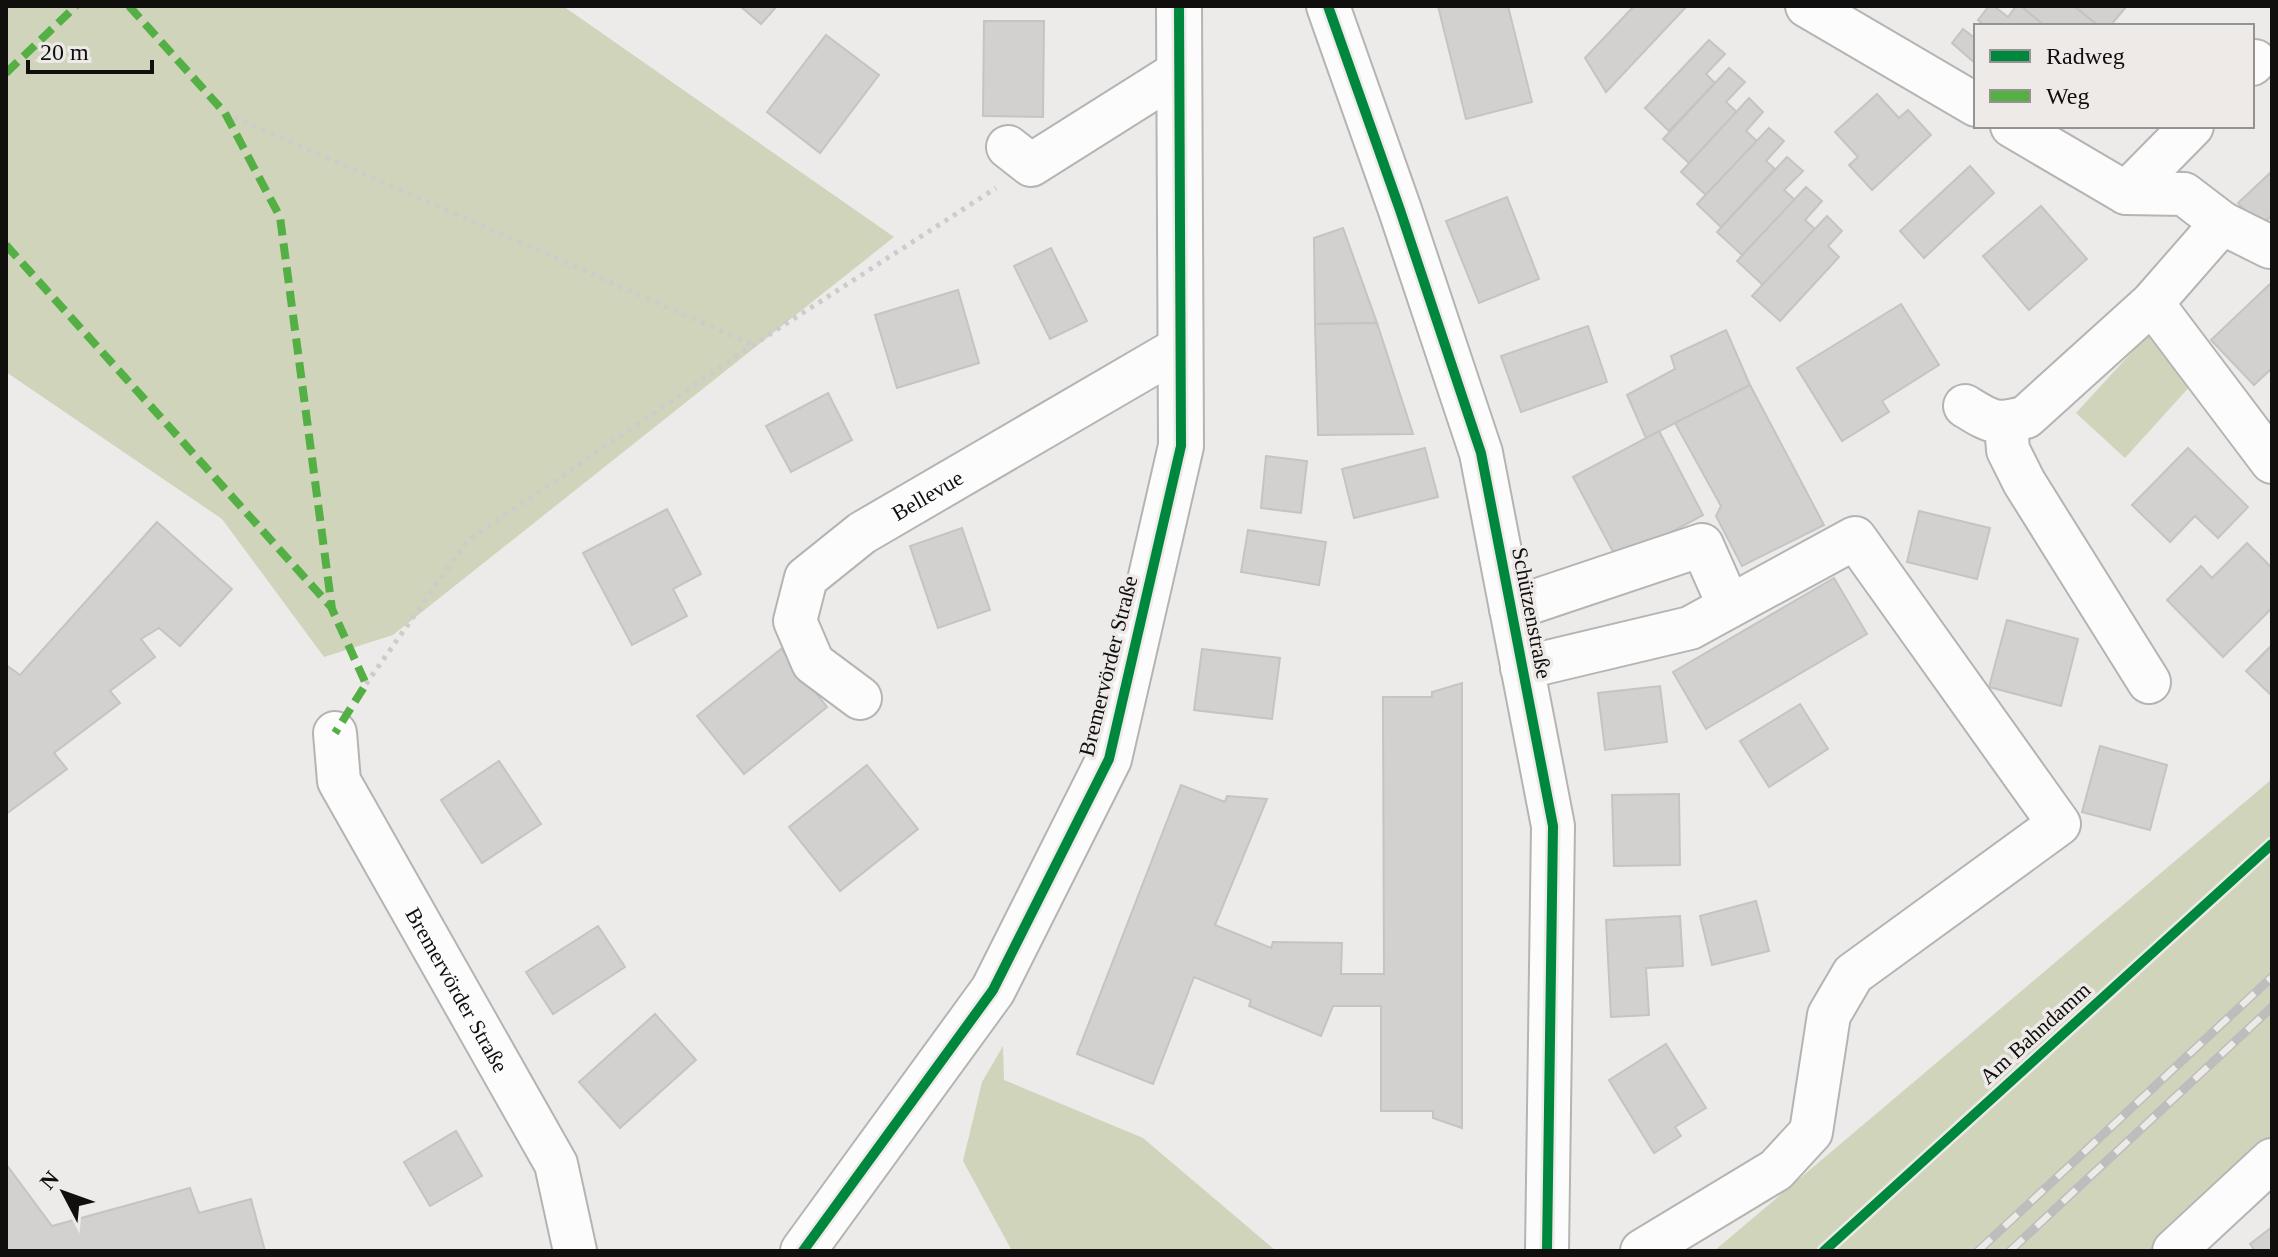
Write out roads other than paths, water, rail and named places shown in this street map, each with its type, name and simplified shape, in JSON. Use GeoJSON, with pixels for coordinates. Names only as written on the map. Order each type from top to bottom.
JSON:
{"type":"FeatureCollection","features":[{"type":"Feature","properties":{"kind":"main road","name":"Bremervörder Straße"},"geometry":{"type":"LineString","coordinates":[[803,1251],[993,990],[1109,759],[1181,446],[1179,6]]}},
{"type":"Feature","properties":{"kind":"street","name":"Schützenstraße"},"geometry":{"type":"LineString","coordinates":[[1328,6],[1481,453],[1553,826],[1547,1251]]}},
{"type":"Feature","properties":{"kind":"street"},"geometry":{"type":"LineString","coordinates":[[1807,6],[1974,104]]}},
{"type":"Feature","properties":{"kind":"street"},"geometry":{"type":"LineString","coordinates":[[1020,156],[1180,71]]}},
{"type":"Feature","properties":{"kind":"street"},"geometry":{"type":"LineString","coordinates":[[2015,128],[2126,193],[2184,194],[2222,223],[2270,247],[2272,245]]}},
{"type":"Feature","properties":{"kind":"street"},"geometry":{"type":"LineString","coordinates":[[2126,193],[2190,128]]}},
{"type":"Feature","properties":{"kind":"street"},"geometry":{"type":"LineString","coordinates":[[1965,406],[1988,420],[2006,423],[2026,417],[2152,303],[2222,223]]}},
{"type":"Feature","properties":{"kind":"street"},"geometry":{"type":"LineString","coordinates":[[2152,303],[2272,462]]}},
{"type":"Feature","properties":{"kind":"street","name":"Bellevue"},"geometry":{"type":"LineString","coordinates":[[860,698],[813,663],[795,621],[806,578],[862,533],[1181,347]]}},
{"type":"Feature","properties":{"kind":"street"},"geometry":{"type":"LineString","coordinates":[[2006,423],[2008,450],[2024,482],[2149,682]]}},
{"type":"Feature","properties":{"kind":"street"},"geometry":{"type":"LineString","coordinates":[[1522,668],[1690,628],[1855,538],[2059,824],[1853,974],[1829,1015],[1811,1132],[1776,1170],[1642,1251]]}},
{"type":"Feature","properties":{"kind":"street"},"geometry":{"type":"LineString","coordinates":[[1511,609],[1702,545],[1729,606]]}},
{"type":"Feature","properties":{"kind":"street","name":"Bremervörder Straße"},"geometry":{"type":"LineString","coordinates":[[335,733],[339,781],[556,1164],[575,1251]]}},
{"type":"Feature","properties":{"kind":"street"},"geometry":{"type":"LineString","coordinates":[[2174,1251],[2272,1160]]}},
{"type":"Feature","properties":{"kind":"railway"},"geometry":{"type":"LineString","coordinates":[[1978,1251],[2272,977]]}},
{"type":"Feature","properties":{"kind":"railway"},"geometry":{"type":"LineString","coordinates":[[2010,1251],[2272,1007]]}}]}
